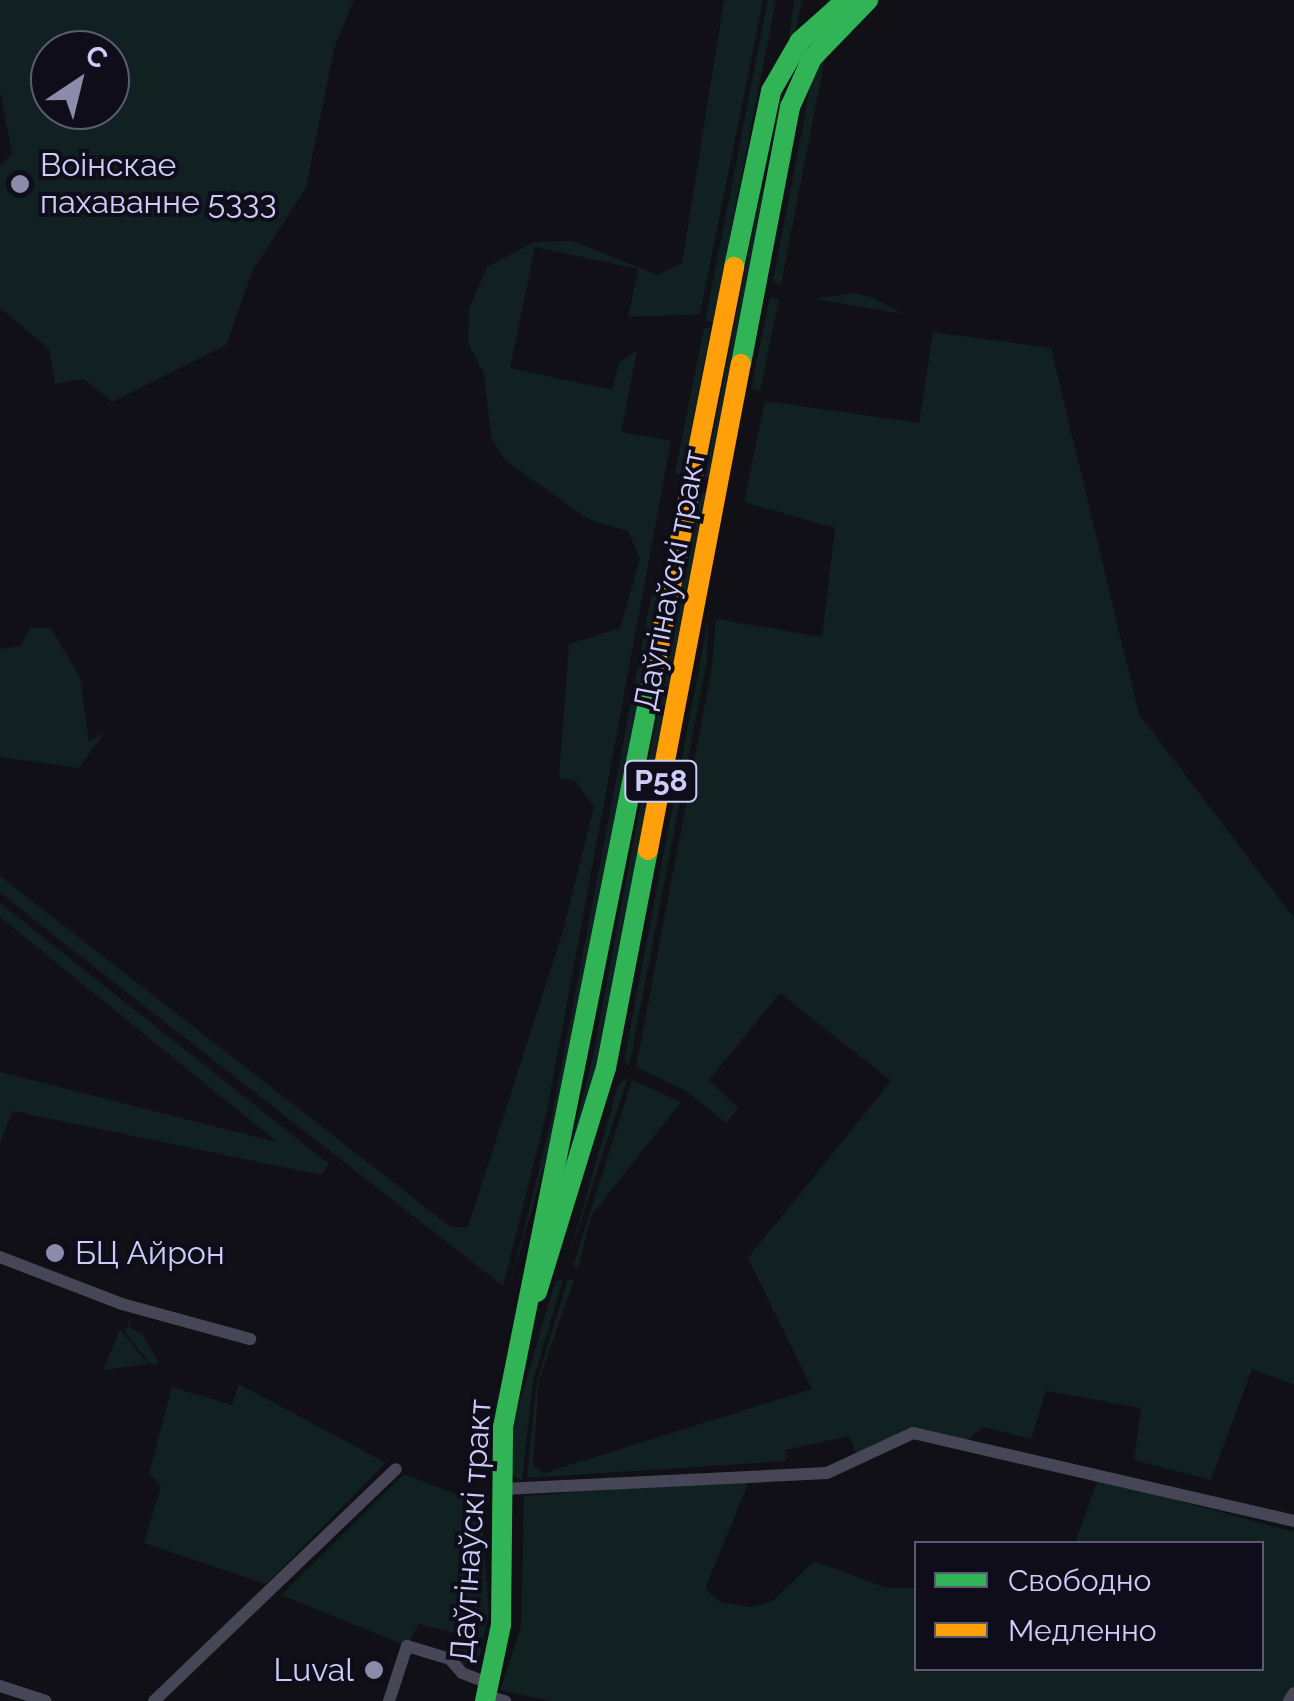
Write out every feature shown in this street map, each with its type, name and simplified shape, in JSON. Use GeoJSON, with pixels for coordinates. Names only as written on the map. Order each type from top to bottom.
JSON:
{"type":"FeatureCollection","features":[{"type":"Feature","properties":{"kind":"main road","name":"Даўгінаўскі тракт"},"geometry":{"type":"LineString","coordinates":[[492,1696],[501,1625],[503,1427],[752,178],[771,91],[800,41],[846,0]]}},
{"type":"Feature","properties":{"kind":"main road","name":"Даўгінаўскі тракт"},"geometry":{"type":"LineString","coordinates":[[530,1306],[550,1269],[606,1068],[790,107],[812,58],[868,0]]}},
{"type":"Feature","properties":{"kind":"main road"},"geometry":{"type":"LineString","coordinates":[[752,178],[774,182]]}},
{"type":"Feature","properties":{"kind":"street"},"geometry":{"type":"LineString","coordinates":[[0,1258],[122,1304],[250,1339]]}},
{"type":"Feature","properties":{"kind":"street"},"geometry":{"type":"LineString","coordinates":[[501,1489],[827,1473],[912,1434],[1294,1521]]}},
{"type":"Feature","properties":{"kind":"street"},"geometry":{"type":"LineString","coordinates":[[154,1701],[396,1469]]}},
{"type":"Feature","properties":{"kind":"street"},"geometry":{"type":"LineString","coordinates":[[389,1701],[407,1646],[450,1659],[492,1696]]}},
{"type":"Feature","properties":{"kind":"street"},"geometry":{"type":"LineString","coordinates":[[0,1686],[46,1701]]}},
{"type":"Feature","properties":{"kind":"street"},"geometry":{"type":"LineString","coordinates":[[1288,1701],[1294,1693]]}},
{"type":"Feature","properties":{"kind":"shaded area"},"geometry":{"type":"Polygon","coordinates":[[[0,0],[354,0],[334,49],[306,188],[253,270],[226,345],[112,402],[84,379],[55,384],[49,349],[0,308],[0,165],[12,154],[0,91],[0,0]]]}},
{"type":"Feature","properties":{"kind":"shaded area"},"geometry":{"type":"Polygon","coordinates":[[[724,0],[763,0],[700,314],[628,317],[638,269],[535,247],[510,368],[612,390],[619,362],[637,351],[621,432],[671,441],[547,1111],[503,1286],[0,892],[0,876],[451,1227],[468,1227],[563,931],[594,807],[576,782],[559,777],[569,644],[620,628],[640,559],[628,531],[588,519],[505,460],[491,437],[484,374],[468,342],[469,309],[487,267],[534,242],[573,241],[657,275],[682,263],[724,0]]]}},
{"type":"Feature","properties":{"kind":"shaded area"},"geometry":{"type":"Polygon","coordinates":[[[768,0],[776,0],[713,322],[705,321],[768,0]]]}},
{"type":"Feature","properties":{"kind":"shaded area"},"geometry":{"type":"Polygon","coordinates":[[[794,0],[802,0],[766,174],[784,75],[794,0]]]}},
{"type":"Feature","properties":{"kind":"shaded area"},"geometry":{"type":"Polygon","coordinates":[[[827,0],[836,0],[781,285],[773,281],[827,0]]]}},
{"type":"Feature","properties":{"kind":"shaded area"},"geometry":{"type":"Polygon","coordinates":[[[765,187],[713,479],[704,478],[760,194],[765,187]]]}},
{"type":"Feature","properties":{"kind":"shaded area"},"geometry":{"type":"Polygon","coordinates":[[[855,293],[874,298],[903,314],[815,299],[855,293]]]}},
{"type":"Feature","properties":{"kind":"shaded area"},"geometry":{"type":"Polygon","coordinates":[[[770,297],[779,299],[760,391],[751,389],[770,297]]]}},
{"type":"Feature","properties":{"kind":"shaded area"},"geometry":{"type":"Polygon","coordinates":[[[704,328],[711,328],[683,475],[675,473],[704,328]]]}},
{"type":"Feature","properties":{"kind":"shaded area"},"geometry":{"type":"Polygon","coordinates":[[[933,332],[1051,348],[1139,714],[1294,918],[1294,1385],[1252,1369],[1211,1480],[1134,1460],[1141,1408],[1046,1391],[1031,1439],[984,1427],[959,1446],[913,1433],[856,1455],[850,1436],[785,1450],[786,1461],[527,1478],[537,1381],[568,1279],[574,1280],[539,1380],[533,1465],[544,1473],[812,1389],[748,1258],[891,1081],[780,993],[709,1080],[738,1108],[726,1123],[686,1091],[636,1067],[712,667],[716,619],[822,637],[835,528],[744,502],[765,401],[919,423],[933,332]]]}},
{"type":"Feature","properties":{"kind":"shaded area"},"geometry":{"type":"Polygon","coordinates":[[[699,493],[707,493],[602,1049],[541,1262],[593,1056],[699,493]]]}},
{"type":"Feature","properties":{"kind":"shaded area"},"geometry":{"type":"Polygon","coordinates":[[[652,592],[659,593],[553,1135],[510,1287],[551,1120],[652,592]]]}},
{"type":"Feature","properties":{"kind":"shaded area"},"geometry":{"type":"Polygon","coordinates":[[[708,621],[707,660],[629,1067],[624,1060],[708,621]]]}},
{"type":"Feature","properties":{"kind":"shaded area"},"geometry":{"type":"Polygon","coordinates":[[[30,628],[51,628],[80,677],[89,741],[105,732],[79,768],[0,757],[0,649],[21,646],[30,628]]]}},
{"type":"Feature","properties":{"kind":"shaded area"},"geometry":{"type":"Polygon","coordinates":[[[0,903],[329,1164],[321,1175],[13,1111],[0,1142],[0,1072],[277,1142],[0,917],[0,903]]]}},
{"type":"Feature","properties":{"kind":"shaded area"},"geometry":{"type":"Polygon","coordinates":[[[628,1078],[603,1153],[567,1264],[618,1085],[628,1078]]]}},
{"type":"Feature","properties":{"kind":"shaded area"},"geometry":{"type":"Polygon","coordinates":[[[632,1080],[681,1102],[591,1216],[578,1268],[573,1266],[632,1080]]]}},
{"type":"Feature","properties":{"kind":"shaded area"},"geometry":{"type":"Polygon","coordinates":[[[563,1279],[533,1381],[522,1481],[510,1472],[513,1424],[555,1282],[563,1279]]]}},
{"type":"Feature","properties":{"kind":"shaded area"},"geometry":{"type":"Polygon","coordinates":[[[130,1317],[129,1327],[143,1335],[159,1363],[150,1364],[125,1332],[130,1317]]]}},
{"type":"Feature","properties":{"kind":"shaded area"},"geometry":{"type":"Polygon","coordinates":[[[120,1329],[148,1364],[103,1370],[120,1329]]]}},
{"type":"Feature","properties":{"kind":"shaded area"},"geometry":{"type":"Polygon","coordinates":[[[239,1384],[386,1463],[266,1584],[144,1543],[161,1486],[149,1474],[172,1387],[232,1405],[239,1384]]]}},
{"type":"Feature","properties":{"kind":"shaded area"},"geometry":{"type":"Polygon","coordinates":[[[404,1474],[481,1504],[489,1612],[479,1660],[468,1666],[455,1659],[458,1634],[419,1624],[407,1646],[281,1595],[404,1474]]]}},
{"type":"Feature","properties":{"kind":"shaded area"},"geometry":{"type":"Polygon","coordinates":[[[750,1479],[705,1589],[722,1603],[752,1607],[773,1601],[814,1561],[887,1588],[914,1588],[914,1671],[1264,1671],[1264,1541],[1076,1541],[1098,1479],[1294,1532],[1294,1701],[550,1701],[500,1690],[521,1627],[524,1496],[750,1479]]]}},
{"type":"Feature","properties":{"kind":"traffic: fast"},"geometry":{"type":"LineString","coordinates":[[734,267],[771,91],[800,41],[846,0]]}},
{"type":"Feature","properties":{"kind":"traffic: fast"},"geometry":{"type":"LineString","coordinates":[[741,364],[790,107],[812,58],[868,0]]}},
{"type":"Feature","properties":{"kind":"traffic: fast"},"geometry":{"type":"LineString","coordinates":[[485,1701],[501,1625],[503,1427],[654,672]]}},
{"type":"Feature","properties":{"kind":"traffic: fast"},"geometry":{"type":"LineString","coordinates":[[537,1292],[606,1068],[648,850]]}},
{"type":"Feature","properties":{"kind":"traffic: slow"},"geometry":{"type":"LineString","coordinates":[[654,672],[734,267]]}},
{"type":"Feature","properties":{"kind":"traffic: slow"},"geometry":{"type":"LineString","coordinates":[[648,850],[741,364]]}},
{"type":"Feature","properties":{"kind":"place","name":"Воінскае пахаванне 5333"},"geometry":{"type":"Point","coordinates":[20,184]}},
{"type":"Feature","properties":{"kind":"place","name":"БЦ Айрон"},"geometry":{"type":"Point","coordinates":[55,1253]}},
{"type":"Feature","properties":{"kind":"place","name":"Luval"},"geometry":{"type":"Point","coordinates":[374,1670]}}]}
